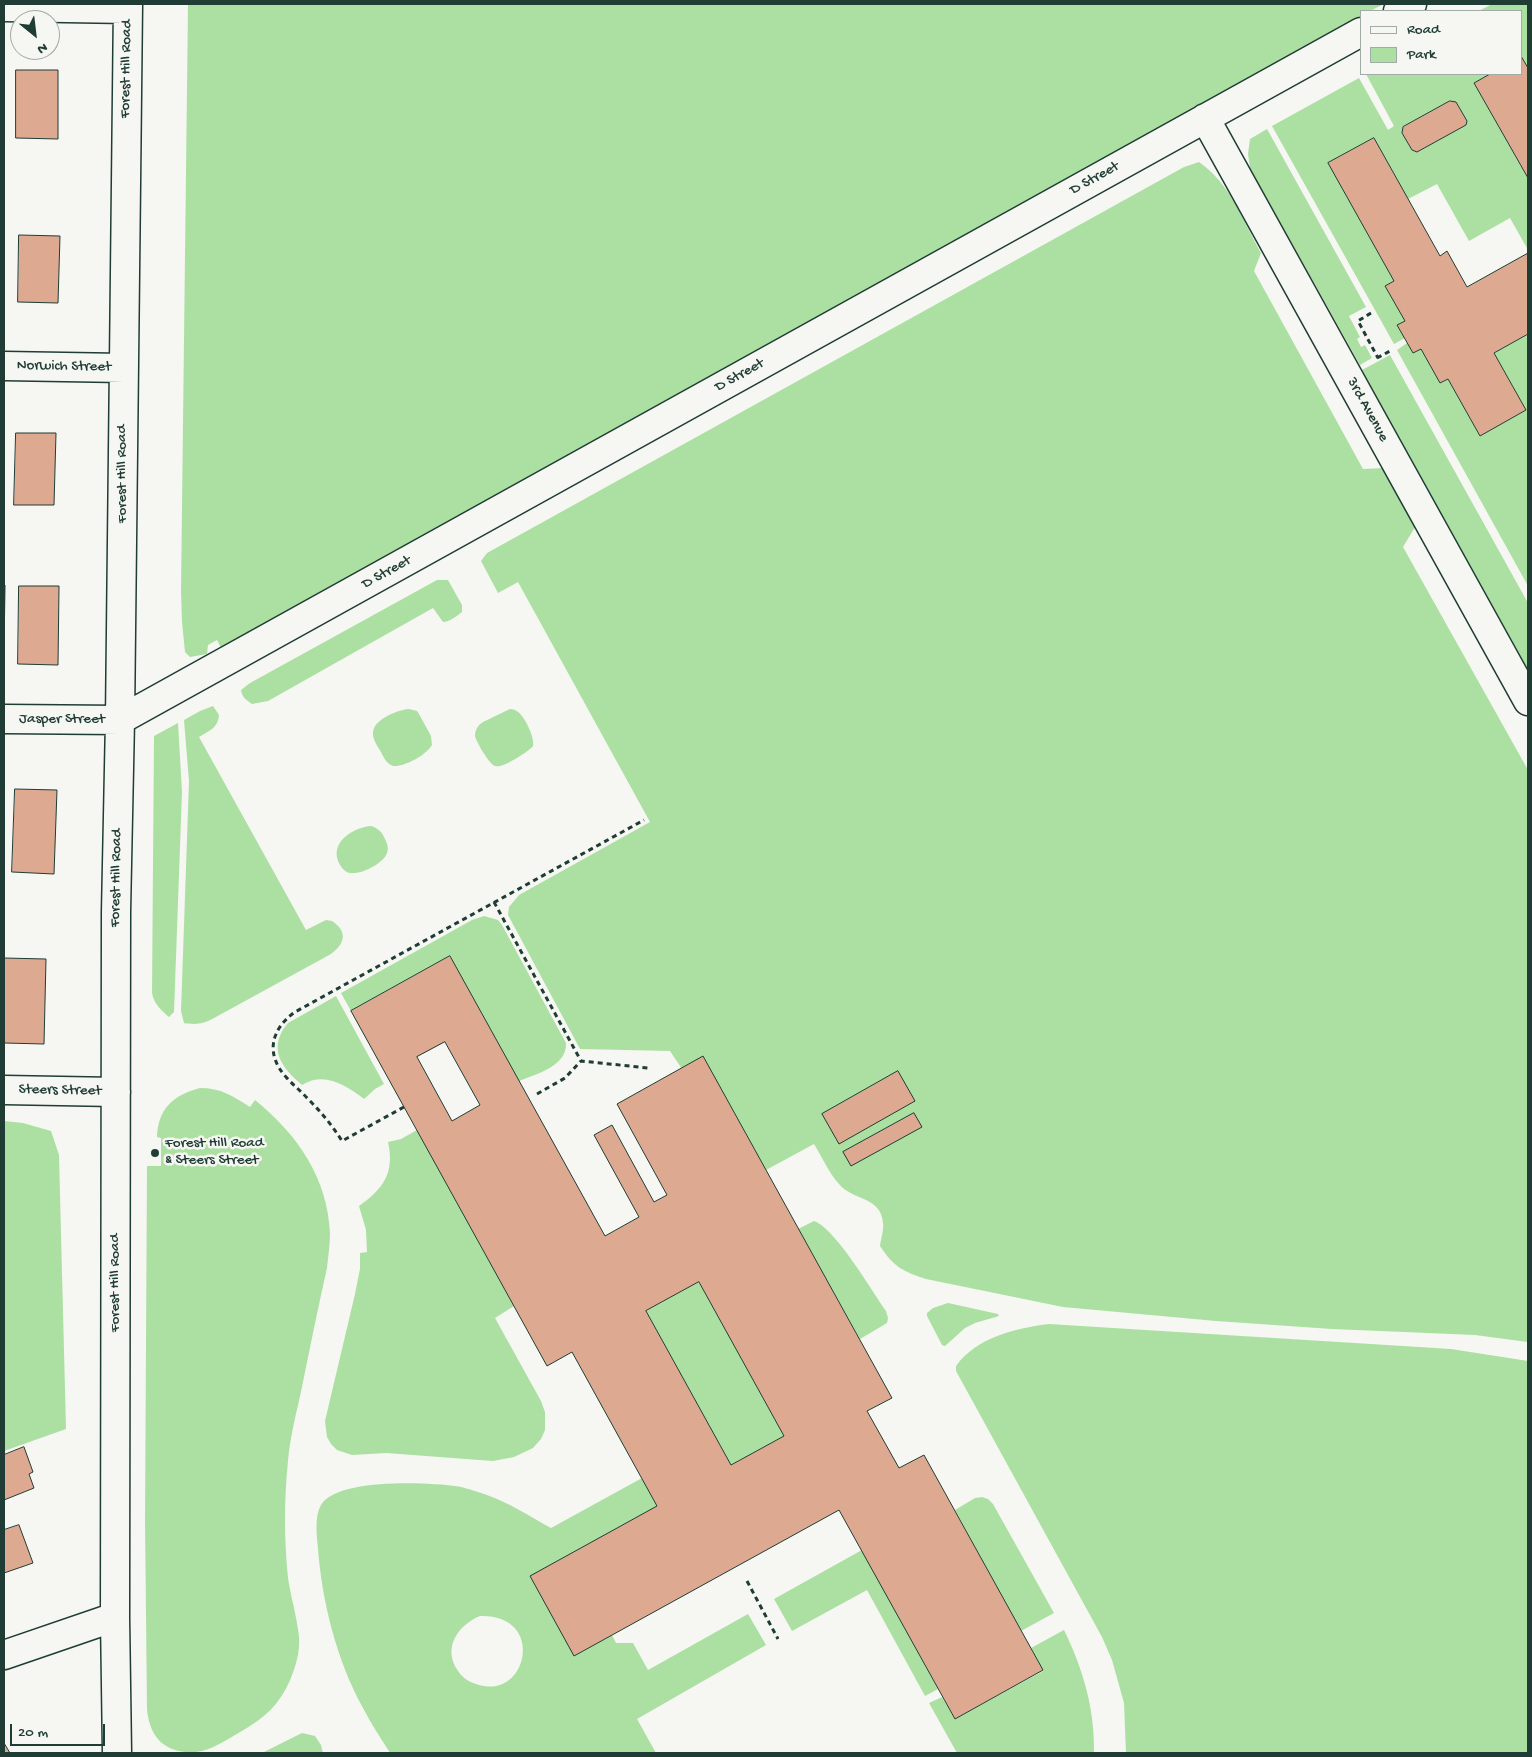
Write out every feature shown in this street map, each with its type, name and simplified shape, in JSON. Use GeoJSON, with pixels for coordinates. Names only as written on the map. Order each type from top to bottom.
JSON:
{"type":"FeatureCollection","features":[{"type":"Feature","properties":{"kind":"street"},"geometry":{"type":"LineString","coordinates":[[1400,10],[1412,4]]}},
{"type":"Feature","properties":{"kind":"street"},"geometry":{"type":"LineString","coordinates":[[4,6],[128,7]]}},
{"type":"Feature","properties":{"kind":"street","name":"Forest Hill Road"},"geometry":{"type":"LineString","coordinates":[[117,1753],[115,1617],[116,912],[128,7]]}},
{"type":"Feature","properties":{"kind":"street","name":"D Street"},"geometry":{"type":"LineString","coordinates":[[120,720],[1360,33]]}},
{"type":"Feature","properties":{"kind":"street","name":"3rd Avenue"},"geometry":{"type":"LineString","coordinates":[[1205,118],[1528,702]]}},
{"type":"Feature","properties":{"kind":"street","name":"Norwich Street"},"geometry":{"type":"LineString","coordinates":[[4,366],[124,368]]}},
{"type":"Feature","properties":{"kind":"street","name":"Jasper Street"},"geometry":{"type":"LineString","coordinates":[[4,719],[120,720]]}},
{"type":"Feature","properties":{"kind":"street","name":"Steers Street"},"geometry":{"type":"LineString","coordinates":[[4,1090],[116,1092]]}},
{"type":"Feature","properties":{"kind":"street"},"geometry":{"type":"LineString","coordinates":[[4,1655],[115,1617]]}},
{"type":"Feature","properties":{"kind":"path"},"geometry":{"type":"LineString","coordinates":[[1371,313],[1358,320],[1378,358]]}},
{"type":"Feature","properties":{"kind":"path"},"geometry":{"type":"LineString","coordinates":[[404,1107],[342,1141],[322,1114],[280,1070],[273,1048],[276,1032],[287,1018],[295,1012],[644,820]]}},
{"type":"Feature","properties":{"kind":"path"},"geometry":{"type":"LineString","coordinates":[[494,902],[581,1061]]}},
{"type":"Feature","properties":{"kind":"path"},"geometry":{"type":"LineString","coordinates":[[581,1061],[648,1068]]}},
{"type":"Feature","properties":{"kind":"path"},"geometry":{"type":"LineString","coordinates":[[537,1094],[565,1078],[581,1061]]}},
{"type":"Feature","properties":{"kind":"path"},"geometry":{"type":"LineString","coordinates":[[747,1581],[778,1639]]}},
{"type":"Feature","properties":{"kind":"green space"},"geometry":{"type":"Polygon","coordinates":[[[188,4],[1384,4],[1372,10],[1360,10],[1360,17],[221,648],[217,640],[208,645],[207,654],[190,657],[185,652],[181,591],[188,4]]]}},
{"type":"Feature","properties":{"kind":"green space"},"geometry":{"type":"Polygon","coordinates":[[[1492,4],[1528,4],[1528,68],[1522,58],[1522,10],[1481,10],[1492,4]]]}},
{"type":"Feature","properties":{"kind":"green space"},"geometry":{"type":"Polygon","coordinates":[[[1367,75],[1488,75],[1474,83],[1528,178],[1528,250],[1510,218],[1469,241],[1437,184],[1408,199],[1374,138],[1329,163],[1394,281],[1386,286],[1405,321],[1397,325],[1405,338],[1394,344],[1272,126],[1359,78],[1388,130],[1394,126],[1367,75]],[[1450,101],[1403,127],[1402,133],[1412,150],[1417,152],[1465,125],[1467,121],[1456,102],[1450,101]]]}},
{"type":"Feature","properties":{"kind":"green space"},"geometry":{"type":"Polygon","coordinates":[[[1267,129],[1366,307],[1349,316],[1360,337],[1357,339],[1361,347],[1365,345],[1372,358],[1360,365],[1250,168],[1248,154],[1250,139],[1267,129]]]}},
{"type":"Feature","properties":{"kind":"green space"},"geometry":{"type":"Polygon","coordinates":[[[1199,162],[1219,181],[1242,216],[1261,253],[1254,271],[1363,469],[1383,468],[1415,527],[1403,547],[1528,770],[1528,1342],[1475,1335],[1332,1329],[1063,1307],[926,1279],[911,1273],[894,1264],[880,1246],[883,1226],[881,1214],[877,1208],[872,1203],[845,1189],[835,1180],[814,1144],[766,1170],[703,1057],[682,1069],[670,1051],[580,1049],[508,915],[509,907],[519,895],[650,822],[518,582],[498,593],[481,561],[487,553],[1184,167],[1199,162]]]}},
{"type":"Feature","properties":{"kind":"green space"},"geometry":{"type":"Polygon","coordinates":[[[1528,334],[1528,586],[1397,350],[1407,343],[1421,349],[1440,383],[1448,379],[1480,436],[1526,410],[1494,353],[1528,334]]]}},
{"type":"Feature","properties":{"kind":"green space"},"geometry":{"type":"Polygon","coordinates":[[[1390,355],[1528,603],[1528,670],[1362,370],[1390,355]]]}},
{"type":"Feature","properties":{"kind":"green space"},"geometry":{"type":"Polygon","coordinates":[[[437,580],[448,580],[462,605],[462,612],[448,621],[443,622],[433,608],[268,701],[252,704],[243,696],[241,690],[250,683],[437,580]]]}},
{"type":"Feature","properties":{"kind":"green space"},"geometry":{"type":"Polygon","coordinates":[[[213,706],[219,715],[217,723],[212,729],[199,737],[306,930],[326,920],[332,921],[341,929],[343,938],[336,950],[331,954],[210,1020],[192,1024],[184,1023],[181,1011],[189,781],[184,720],[213,706]]]}},
{"type":"Feature","properties":{"kind":"green space"},"geometry":{"type":"Polygon","coordinates":[[[409,709],[417,711],[419,714],[431,736],[432,745],[415,760],[403,765],[393,766],[386,760],[376,743],[373,736],[374,729],[386,717],[398,711],[409,709]]]}},
{"type":"Feature","properties":{"kind":"green space"},"geometry":{"type":"Polygon","coordinates":[[[513,709],[524,718],[531,733],[533,746],[509,763],[495,766],[489,761],[480,747],[475,736],[476,732],[478,726],[483,722],[513,709]]]}},
{"type":"Feature","properties":{"kind":"green space"},"geometry":{"type":"Polygon","coordinates":[[[178,723],[182,792],[174,1012],[169,1017],[156,1004],[152,993],[154,736],[178,723]]]}},
{"type":"Feature","properties":{"kind":"green space"},"geometry":{"type":"Polygon","coordinates":[[[371,826],[383,834],[388,846],[385,857],[367,870],[353,873],[347,872],[338,861],[338,846],[342,840],[355,830],[371,826]]]}},
{"type":"Feature","properties":{"kind":"green space"},"geometry":{"type":"Polygon","coordinates":[[[484,916],[498,920],[502,925],[566,1043],[562,1058],[550,1068],[519,1081],[450,956],[351,1011],[341,993],[472,920],[484,916]]]}},
{"type":"Feature","properties":{"kind":"green space"},"geometry":{"type":"Polygon","coordinates":[[[336,996],[384,1084],[364,1099],[350,1089],[327,1080],[318,1079],[302,1085],[288,1071],[279,1057],[278,1041],[288,1023],[336,996]]]}},
{"type":"Feature","properties":{"kind":"green space"},"geometry":{"type":"Polygon","coordinates":[[[200,1088],[221,1091],[250,1107],[255,1100],[284,1127],[308,1159],[316,1176],[328,1214],[330,1234],[327,1268],[292,1433],[287,1476],[285,1505],[286,1549],[288,1578],[299,1637],[296,1663],[281,1697],[262,1718],[214,1747],[206,1750],[184,1752],[168,1747],[158,1739],[152,1729],[147,1710],[145,1521],[147,1166],[161,1166],[161,1138],[157,1137],[160,1119],[164,1111],[175,1099],[200,1088]]]}},
{"type":"Feature","properties":{"kind":"green space"},"geometry":{"type":"Polygon","coordinates":[[[4,1121],[23,1123],[51,1131],[59,1155],[66,1429],[4,1451],[4,1121]]]}},
{"type":"Feature","properties":{"kind":"green space"},"geometry":{"type":"Polygon","coordinates":[[[417,1130],[514,1306],[495,1318],[541,1401],[545,1412],[545,1430],[541,1439],[533,1448],[514,1457],[493,1461],[386,1453],[352,1455],[337,1450],[327,1437],[325,1421],[355,1294],[360,1269],[360,1253],[367,1252],[366,1230],[359,1206],[375,1193],[385,1179],[390,1163],[388,1142],[401,1139],[417,1130]]]}},
{"type":"Feature","properties":{"kind":"green space"},"geometry":{"type":"Polygon","coordinates":[[[814,1221],[823,1226],[842,1247],[886,1311],[887,1323],[860,1339],[798,1229],[814,1221]]]}},
{"type":"Feature","properties":{"kind":"green space"},"geometry":{"type":"Polygon","coordinates":[[[699,1282],[784,1436],[731,1465],[646,1311],[699,1282]]]}},
{"type":"Feature","properties":{"kind":"green space"},"geometry":{"type":"Polygon","coordinates":[[[948,1303],[998,1314],[999,1316],[965,1328],[945,1346],[942,1345],[927,1313],[933,1308],[948,1303]]]}},
{"type":"Feature","properties":{"kind":"green space"},"geometry":{"type":"Polygon","coordinates":[[[1049,1324],[1451,1349],[1528,1361],[1528,1753],[1126,1753],[1124,1703],[1112,1660],[1102,1637],[956,1371],[956,1366],[965,1356],[986,1341],[1011,1331],[1049,1324]]]}},
{"type":"Feature","properties":{"kind":"green space"},"geometry":{"type":"Polygon","coordinates":[[[642,1478],[657,1506],[574,1656],[612,1635],[616,1643],[633,1643],[648,1670],[748,1614],[766,1645],[637,1719],[656,1753],[390,1753],[369,1720],[354,1690],[332,1631],[323,1590],[318,1549],[317,1521],[321,1505],[330,1496],[344,1490],[383,1484],[424,1483],[462,1487],[493,1497],[551,1528],[642,1478]],[[480,1616],[465,1625],[455,1638],[452,1646],[453,1662],[460,1674],[473,1683],[484,1686],[499,1685],[511,1678],[519,1667],[523,1653],[521,1639],[514,1627],[500,1619],[480,1616]]]}},
{"type":"Feature","properties":{"kind":"green space"},"geometry":{"type":"Polygon","coordinates":[[[982,1497],[988,1499],[993,1504],[1054,1613],[1021,1631],[955,1510],[975,1498],[982,1497]]]}},
{"type":"Feature","properties":{"kind":"green space"},"geometry":{"type":"Polygon","coordinates":[[[862,1550],[938,1689],[925,1696],[867,1590],[792,1631],[774,1599],[862,1550]]]}},
{"type":"Feature","properties":{"kind":"green space"},"geometry":{"type":"Polygon","coordinates":[[[1064,1630],[1077,1659],[1090,1705],[1094,1753],[957,1753],[929,1703],[942,1697],[955,1719],[1043,1671],[1031,1648],[1064,1630]]]}},
{"type":"Feature","properties":{"kind":"green space"},"geometry":{"type":"Polygon","coordinates":[[[302,1733],[315,1736],[321,1745],[323,1753],[262,1753],[302,1733]]]}},
{"type":"Feature","properties":{"kind":"building"},"geometry":{"type":"Polygon","coordinates":[[[1522,58],[1528,68],[1528,178],[1474,83],[1488,75],[1522,75],[1522,58]]]}},
{"type":"Feature","properties":{"kind":"building"},"geometry":{"type":"Polygon","coordinates":[[[16,70],[58,70],[58,139],[16,138],[16,70]]]}},
{"type":"Feature","properties":{"kind":"building"},"geometry":{"type":"Polygon","coordinates":[[[1450,101],[1456,102],[1467,121],[1466,125],[1417,152],[1412,150],[1402,133],[1403,127],[1450,101]]]}},
{"type":"Feature","properties":{"kind":"building"},"geometry":{"type":"Polygon","coordinates":[[[1374,138],[1440,256],[1447,251],[1467,287],[1528,253],[1528,334],[1494,353],[1526,410],[1480,436],[1448,379],[1440,383],[1421,349],[1413,353],[1397,325],[1405,321],[1385,286],[1394,281],[1328,163],[1374,138]]]}},
{"type":"Feature","properties":{"kind":"building"},"geometry":{"type":"Polygon","coordinates":[[[19,235],[60,236],[58,303],[18,302],[19,235]]]}},
{"type":"Feature","properties":{"kind":"building"},"geometry":{"type":"Polygon","coordinates":[[[16,433],[56,433],[54,505],[14,505],[16,433]]]}},
{"type":"Feature","properties":{"kind":"building"},"geometry":{"type":"Polygon","coordinates":[[[4,585],[5,585],[4,651],[4,585]]]}},
{"type":"Feature","properties":{"kind":"building"},"geometry":{"type":"Polygon","coordinates":[[[19,586],[59,586],[58,665],[18,664],[19,586]]]}},
{"type":"Feature","properties":{"kind":"building"},"geometry":{"type":"Polygon","coordinates":[[[15,789],[57,790],[54,874],[12,872],[15,789]]]}},
{"type":"Feature","properties":{"kind":"building"},"geometry":{"type":"Polygon","coordinates":[[[450,956],[605,1236],[639,1217],[594,1135],[612,1125],[654,1202],[667,1195],[617,1104],[703,1056],[892,1398],[867,1411],[899,1468],[924,1455],[1043,1670],[955,1719],[839,1510],[574,1656],[530,1576],[657,1506],[572,1352],[547,1366],[351,1011],[450,956]],[[445,1042],[417,1057],[452,1121],[480,1105],[445,1042]],[[699,1282],[646,1311],[731,1465],[784,1436],[699,1282]]]}},
{"type":"Feature","properties":{"kind":"building"},"geometry":{"type":"Polygon","coordinates":[[[4,958],[46,959],[44,1044],[4,1043],[4,958]]]}},
{"type":"Feature","properties":{"kind":"building"},"geometry":{"type":"Polygon","coordinates":[[[898,1071],[915,1101],[839,1144],[822,1114],[898,1071]]]}},
{"type":"Feature","properties":{"kind":"building"},"geometry":{"type":"Polygon","coordinates":[[[914,1113],[922,1127],[851,1166],[843,1152],[914,1113]]]}},
{"type":"Feature","properties":{"kind":"building"},"geometry":{"type":"Polygon","coordinates":[[[24,1447],[33,1472],[29,1474],[34,1488],[4,1500],[4,1455],[24,1447]]]}},
{"type":"Feature","properties":{"kind":"building"},"geometry":{"type":"Polygon","coordinates":[[[19,1525],[33,1563],[4,1573],[4,1530],[19,1525]]]}},
{"type":"Feature","properties":{"kind":"building"},"geometry":{"type":"Polygon","coordinates":[[[4,1743],[10,1753],[4,1753],[4,1743]]]}},
{"type":"Feature","properties":{"kind":"place","name":"Forest Hill Road & Steers Street"},"geometry":{"type":"Point","coordinates":[155,1153]}}]}
